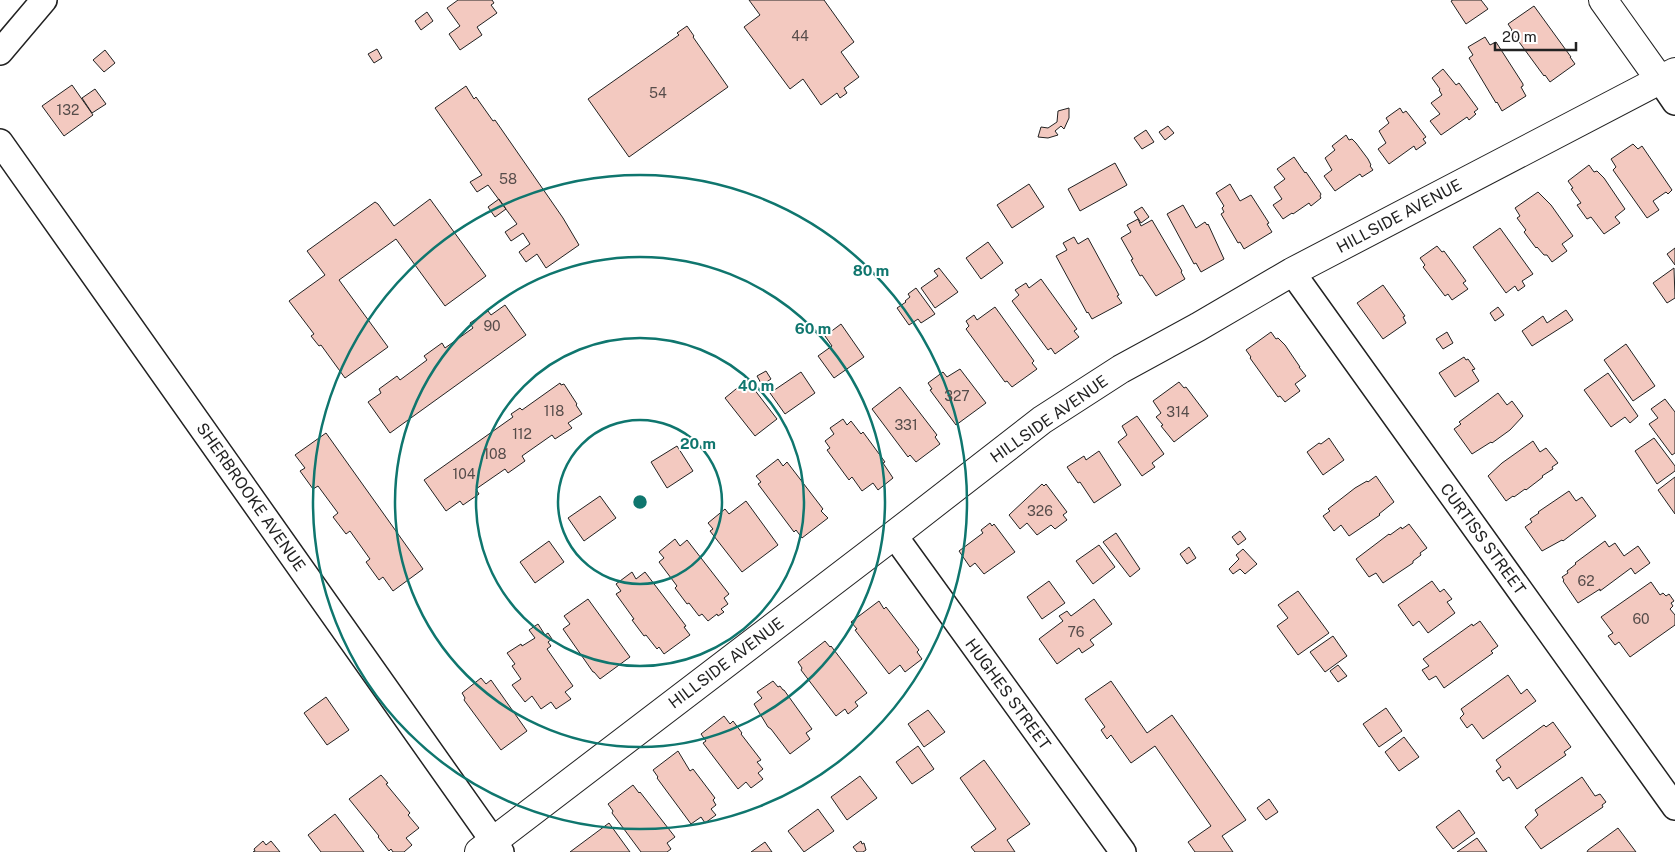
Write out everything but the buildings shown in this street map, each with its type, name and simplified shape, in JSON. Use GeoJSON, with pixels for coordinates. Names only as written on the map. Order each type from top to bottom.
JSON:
{"type":"FeatureCollection","features":[{"type":"Feature","properties":{"kind":"street"},"geometry":{"type":"LineString","coordinates":[[0,52],[44,0]]}},
{"type":"Feature","properties":{"kind":"street"},"geometry":{"type":"LineString","coordinates":[[1603,0],[1670,85]]}},
{"type":"Feature","properties":{"kind":"street","name":"HILLSIDE AVENUE"},"geometry":{"type":"LineString","coordinates":[[491,848],[1050,415],[1121,369],[1292,272],[1670,85]]}},
{"type":"Feature","properties":{"kind":"street","name":"SHERBROOKE AVENUE"},"geometry":{"type":"LineString","coordinates":[[0,142],[491,848]]}},
{"type":"Feature","properties":{"kind":"street","name":"CURTISS STREET"},"geometry":{"type":"LineString","coordinates":[[1292,272],[1675,807]]}},
{"type":"Feature","properties":{"kind":"street","name":"HUGHES STREET"},"geometry":{"type":"LineString","coordinates":[[894,535],[1123,852]]}}]}
